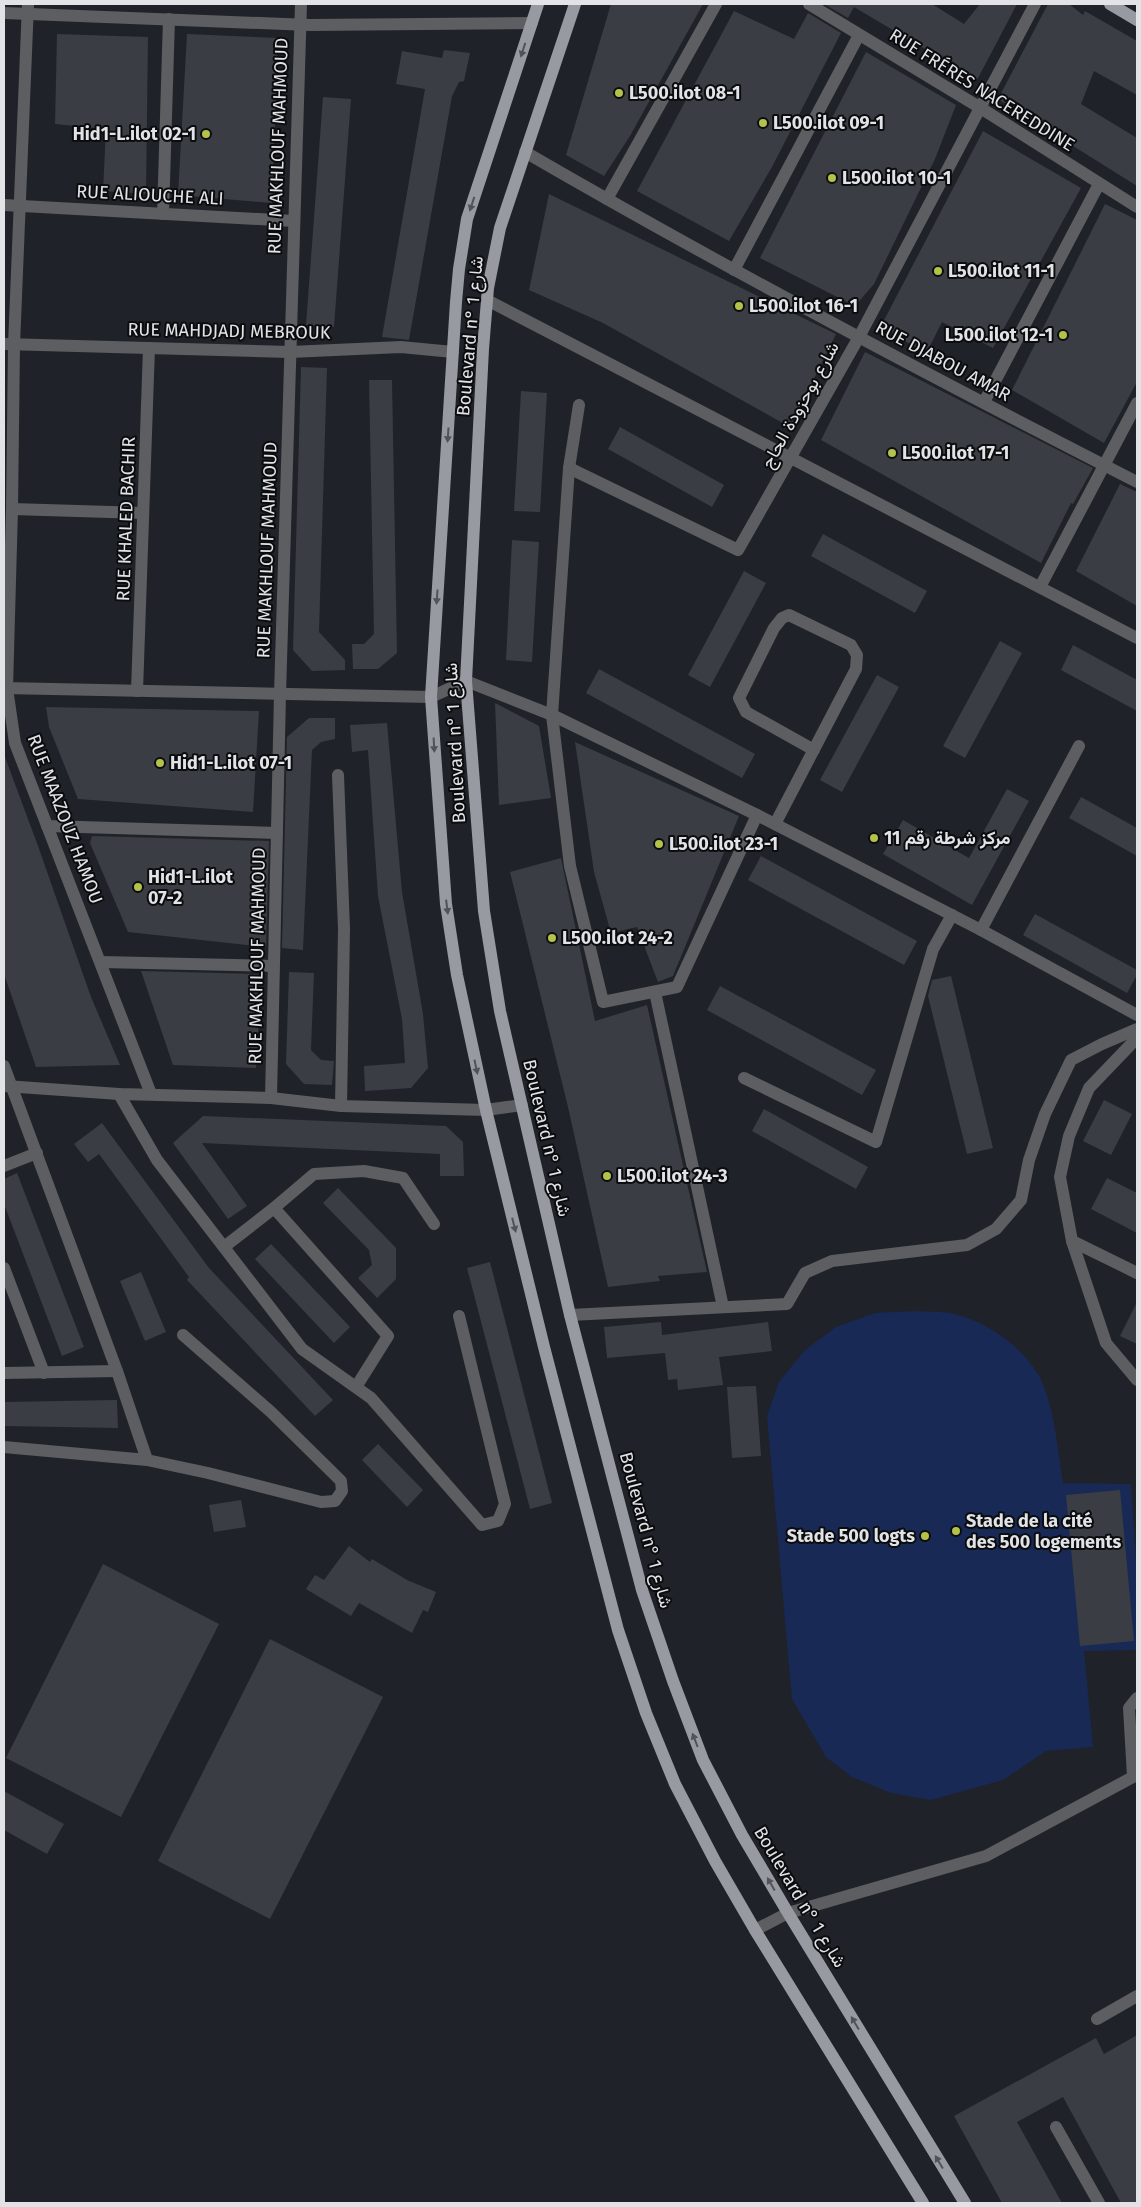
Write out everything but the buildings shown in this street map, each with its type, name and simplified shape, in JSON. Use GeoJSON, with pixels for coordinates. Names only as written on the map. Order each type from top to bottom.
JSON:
{"type":"FeatureCollection","features":[{"type":"Feature","properties":{"kind":"main road","name":"Boulevard n° شارع 1"},"geometry":{"type":"LineString","coordinates":[[538,4],[467,219],[459,269],[431,697],[446,904],[456,975],[486,1110],[544,1347],[618,1630],[646,1713],[675,1784],[715,1861],[755,1930],[923,2203]]}},
{"type":"Feature","properties":{"kind":"main road","name":"Boulevard n° شارع 1"},"geometry":{"type":"LineString","coordinates":[[575,4],[500,228],[487,300],[483,349],[466,681],[484,911],[500,1011],[570,1315],[642,1590],[673,1681],[703,1760],[742,1835],[788,1913],[965,2203]]}},
{"type":"Feature","properties":{"kind":"main road"},"geometry":{"type":"LineString","coordinates":[[1110,4],[1137,20]]}},
{"type":"Feature","properties":{"kind":"street","name":"RUE MAKHLOUF MAHMOUD"},"geometry":{"type":"LineString","coordinates":[[271,1098],[280,694],[301,4]]}},
{"type":"Feature","properties":{"kind":"street"},"geometry":{"type":"LineString","coordinates":[[607,199],[716,4]]}},
{"type":"Feature","properties":{"kind":"street","name":"RUE FRÉRES NACEREDDINE"},"geometry":{"type":"LineString","coordinates":[[808,4],[979,107],[1137,207]]}},
{"type":"Feature","properties":{"kind":"street","name":"شارع بوحزودة الحاج"},"geometry":{"type":"LineString","coordinates":[[569,468],[738,550],[859,336],[1035,4]]}},
{"type":"Feature","properties":{"kind":"street"},"geometry":{"type":"LineString","coordinates":[[4,13],[28,9],[169,19],[299,24],[532,23]]}},
{"type":"Feature","properties":{"kind":"street","name":"RUE MAAZOUZ HAMOU"},"geometry":{"type":"LineString","coordinates":[[28,9],[21,206],[9,345],[12,509],[6,688],[15,743],[151,1094]]}},
{"type":"Feature","properties":{"kind":"street"},"geometry":{"type":"LineString","coordinates":[[163,214],[169,19]]}},
{"type":"Feature","properties":{"kind":"street"},"geometry":{"type":"LineString","coordinates":[[734,270],[859,35]]}},
{"type":"Feature","properties":{"kind":"street","name":"RUE DJABOU AMAR"},"geometry":{"type":"LineString","coordinates":[[525,152],[734,270],[1137,482]]}},
{"type":"Feature","properties":{"kind":"street"},"geometry":{"type":"LineString","coordinates":[[984,402],[1099,184]]}},
{"type":"Feature","properties":{"kind":"street","name":"RUE ALIOUCHE ALI"},"geometry":{"type":"LineString","coordinates":[[4,205],[294,221]]}},
{"type":"Feature","properties":{"kind":"street"},"geometry":{"type":"LineString","coordinates":[[487,300],[1137,638]]}},
{"type":"Feature","properties":{"kind":"street","name":"RUE MAHDJADJ MEBROUK"},"geometry":{"type":"LineString","coordinates":[[9,345],[290,352],[401,347],[453,352]]}},
{"type":"Feature","properties":{"kind":"street","name":"RUE KHALED BACHIR"},"geometry":{"type":"LineString","coordinates":[[137,691],[149,348]]}},
{"type":"Feature","properties":{"kind":"street"},"geometry":{"type":"LineString","coordinates":[[1040,587],[1137,403]]}},
{"type":"Feature","properties":{"kind":"street"},"geometry":{"type":"LineString","coordinates":[[579,406],[569,468],[552,715],[570,866],[603,1002],[677,988],[756,815]]}},
{"type":"Feature","properties":{"kind":"street"},"geometry":{"type":"LineString","coordinates":[[12,509],[143,513]]}},
{"type":"Feature","properties":{"kind":"street"},"geometry":{"type":"LineString","coordinates":[[776,824],[856,669],[857,655],[851,645],[788,615],[782,618],[774,628],[739,698],[746,712],[814,750]]}},
{"type":"Feature","properties":{"kind":"street"},"geometry":{"type":"LineString","coordinates":[[6,688],[431,697],[466,681],[552,715],[776,824],[981,930],[1137,1015]]}},
{"type":"Feature","properties":{"kind":"street"},"geometry":{"type":"LineString","coordinates":[[981,930],[1078,746]]}},
{"type":"Feature","properties":{"kind":"street"},"geometry":{"type":"LineString","coordinates":[[338,775],[344,929],[341,1106]]}},
{"type":"Feature","properties":{"kind":"street"},"geometry":{"type":"LineString","coordinates":[[47,826],[277,833]]}},
{"type":"Feature","properties":{"kind":"street"},"geometry":{"type":"LineString","coordinates":[[744,1078],[876,1142],[933,950],[952,915]]}},
{"type":"Feature","properties":{"kind":"street"},"geometry":{"type":"LineString","coordinates":[[101,962],[273,966]]}},
{"type":"Feature","properties":{"kind":"street"},"geometry":{"type":"LineString","coordinates":[[655,992],[723,1307]]}},
{"type":"Feature","properties":{"kind":"street"},"geometry":{"type":"LineString","coordinates":[[570,1315],[787,1304],[805,1273],[832,1261],[967,1245],[996,1230],[1021,1200],[1029,1160],[1045,1114],[1071,1060],[1137,1029]]}},
{"type":"Feature","properties":{"kind":"street"},"geometry":{"type":"LineString","coordinates":[[1137,1038],[1089,1088],[1069,1136],[1060,1177],[1072,1241],[1106,1343],[1137,1380]]}},
{"type":"Feature","properties":{"kind":"street"},"geometry":{"type":"LineString","coordinates":[[4,1066],[8,1087],[37,1153],[117,1371],[147,1460]]}},
{"type":"Feature","properties":{"kind":"street"},"geometry":{"type":"LineString","coordinates":[[8,1087],[119,1094],[271,1098],[341,1106],[486,1110],[522,1105]]}},
{"type":"Feature","properties":{"kind":"street"},"geometry":{"type":"LineString","coordinates":[[119,1094],[157,1160],[302,1349],[371,1398],[482,1525],[498,1521],[505,1504],[459,1316]]}},
{"type":"Feature","properties":{"kind":"street"},"geometry":{"type":"LineString","coordinates":[[4,1166],[37,1153]]}},
{"type":"Feature","properties":{"kind":"street"},"geometry":{"type":"LineString","coordinates":[[224,1247],[314,1174],[364,1171],[403,1178],[434,1224]]}},
{"type":"Feature","properties":{"kind":"street"},"geometry":{"type":"LineString","coordinates":[[274,1208],[388,1336],[356,1387]]}},
{"type":"Feature","properties":{"kind":"street"},"geometry":{"type":"LineString","coordinates":[[1072,1241],[1137,1273]]}},
{"type":"Feature","properties":{"kind":"street"},"geometry":{"type":"LineString","coordinates":[[4,1268],[44,1373]]}},
{"type":"Feature","properties":{"kind":"street"},"geometry":{"type":"LineString","coordinates":[[4,1447],[147,1460],[226,1477],[322,1502],[334,1501],[342,1491],[341,1481],[278,1419],[183,1335]]}},
{"type":"Feature","properties":{"kind":"street"},"geometry":{"type":"LineString","coordinates":[[4,1373],[117,1371]]}},
{"type":"Feature","properties":{"kind":"street"},"geometry":{"type":"LineString","coordinates":[[755,1930],[788,1913],[986,1856],[1133,1777],[1129,1708],[1137,1698]]}},
{"type":"Feature","properties":{"kind":"street"},"geometry":{"type":"LineString","coordinates":[[1097,2019],[1137,1996]]}},
{"type":"Feature","properties":{"kind":"street"},"geometry":{"type":"LineString","coordinates":[[1056,2127],[1099,2203]]}},
{"type":"Feature","properties":{"kind":"shaded area","name":"Stade de la cité des 500 logements"},"geometry":{"type":"Polygon","coordinates":[[[913,1311],[950,1313],[967,1318],[991,1329],[1024,1355],[1039,1376],[1048,1400],[1055,1428],[1063,1483],[1131,1484],[1137,1577],[1137,1650],[1084,1651],[1093,1747],[1046,1751],[1003,1780],[931,1800],[891,1793],[852,1777],[826,1757],[792,1699],[767,1416],[779,1382],[805,1350],[836,1327],[875,1313],[913,1311]]]}},
{"type":"Feature","properties":{"kind":"place","name":"L500.ilot 08-1"},"geometry":{"type":"Point","coordinates":[619,93]}},
{"type":"Feature","properties":{"kind":"place","name":"L500.ilot 09-1"},"geometry":{"type":"Point","coordinates":[763,123]}},
{"type":"Feature","properties":{"kind":"place","name":"Hid1-L.ilot 02-1"},"geometry":{"type":"Point","coordinates":[206,134]}},
{"type":"Feature","properties":{"kind":"place","name":"L500.ilot 10-1"},"geometry":{"type":"Point","coordinates":[832,178]}},
{"type":"Feature","properties":{"kind":"place","name":"L500.ilot 11-1"},"geometry":{"type":"Point","coordinates":[938,271]}},
{"type":"Feature","properties":{"kind":"place","name":"L500.ilot 16-1"},"geometry":{"type":"Point","coordinates":[739,306]}},
{"type":"Feature","properties":{"kind":"place","name":"L500.ilot 12-1"},"geometry":{"type":"Point","coordinates":[1063,335]}},
{"type":"Feature","properties":{"kind":"place","name":"L500.ilot 17-1"},"geometry":{"type":"Point","coordinates":[892,453]}},
{"type":"Feature","properties":{"kind":"place","name":"Hid1-L.ilot 07-1"},"geometry":{"type":"Point","coordinates":[160,763]}},
{"type":"Feature","properties":{"kind":"place","name":"مركز شرطة رقم 11"},"geometry":{"type":"Point","coordinates":[874,838]}},
{"type":"Feature","properties":{"kind":"place","name":"L500.ilot 23-1"},"geometry":{"type":"Point","coordinates":[659,844]}},
{"type":"Feature","properties":{"kind":"place","name":"Hid1-L.ilot 07-2"},"geometry":{"type":"Point","coordinates":[138,887]}},
{"type":"Feature","properties":{"kind":"place","name":"L500.ilot 24-2"},"geometry":{"type":"Point","coordinates":[552,938]}},
{"type":"Feature","properties":{"kind":"place","name":"L500.ilot 24-3"},"geometry":{"type":"Point","coordinates":[607,1176]}},
{"type":"Feature","properties":{"kind":"place","name":"Stade de la cité des 500 logements"},"geometry":{"type":"Point","coordinates":[956,1531]}},
{"type":"Feature","properties":{"kind":"place","name":"Stade 500 logts"},"geometry":{"type":"Point","coordinates":[925,1536]}}]}
